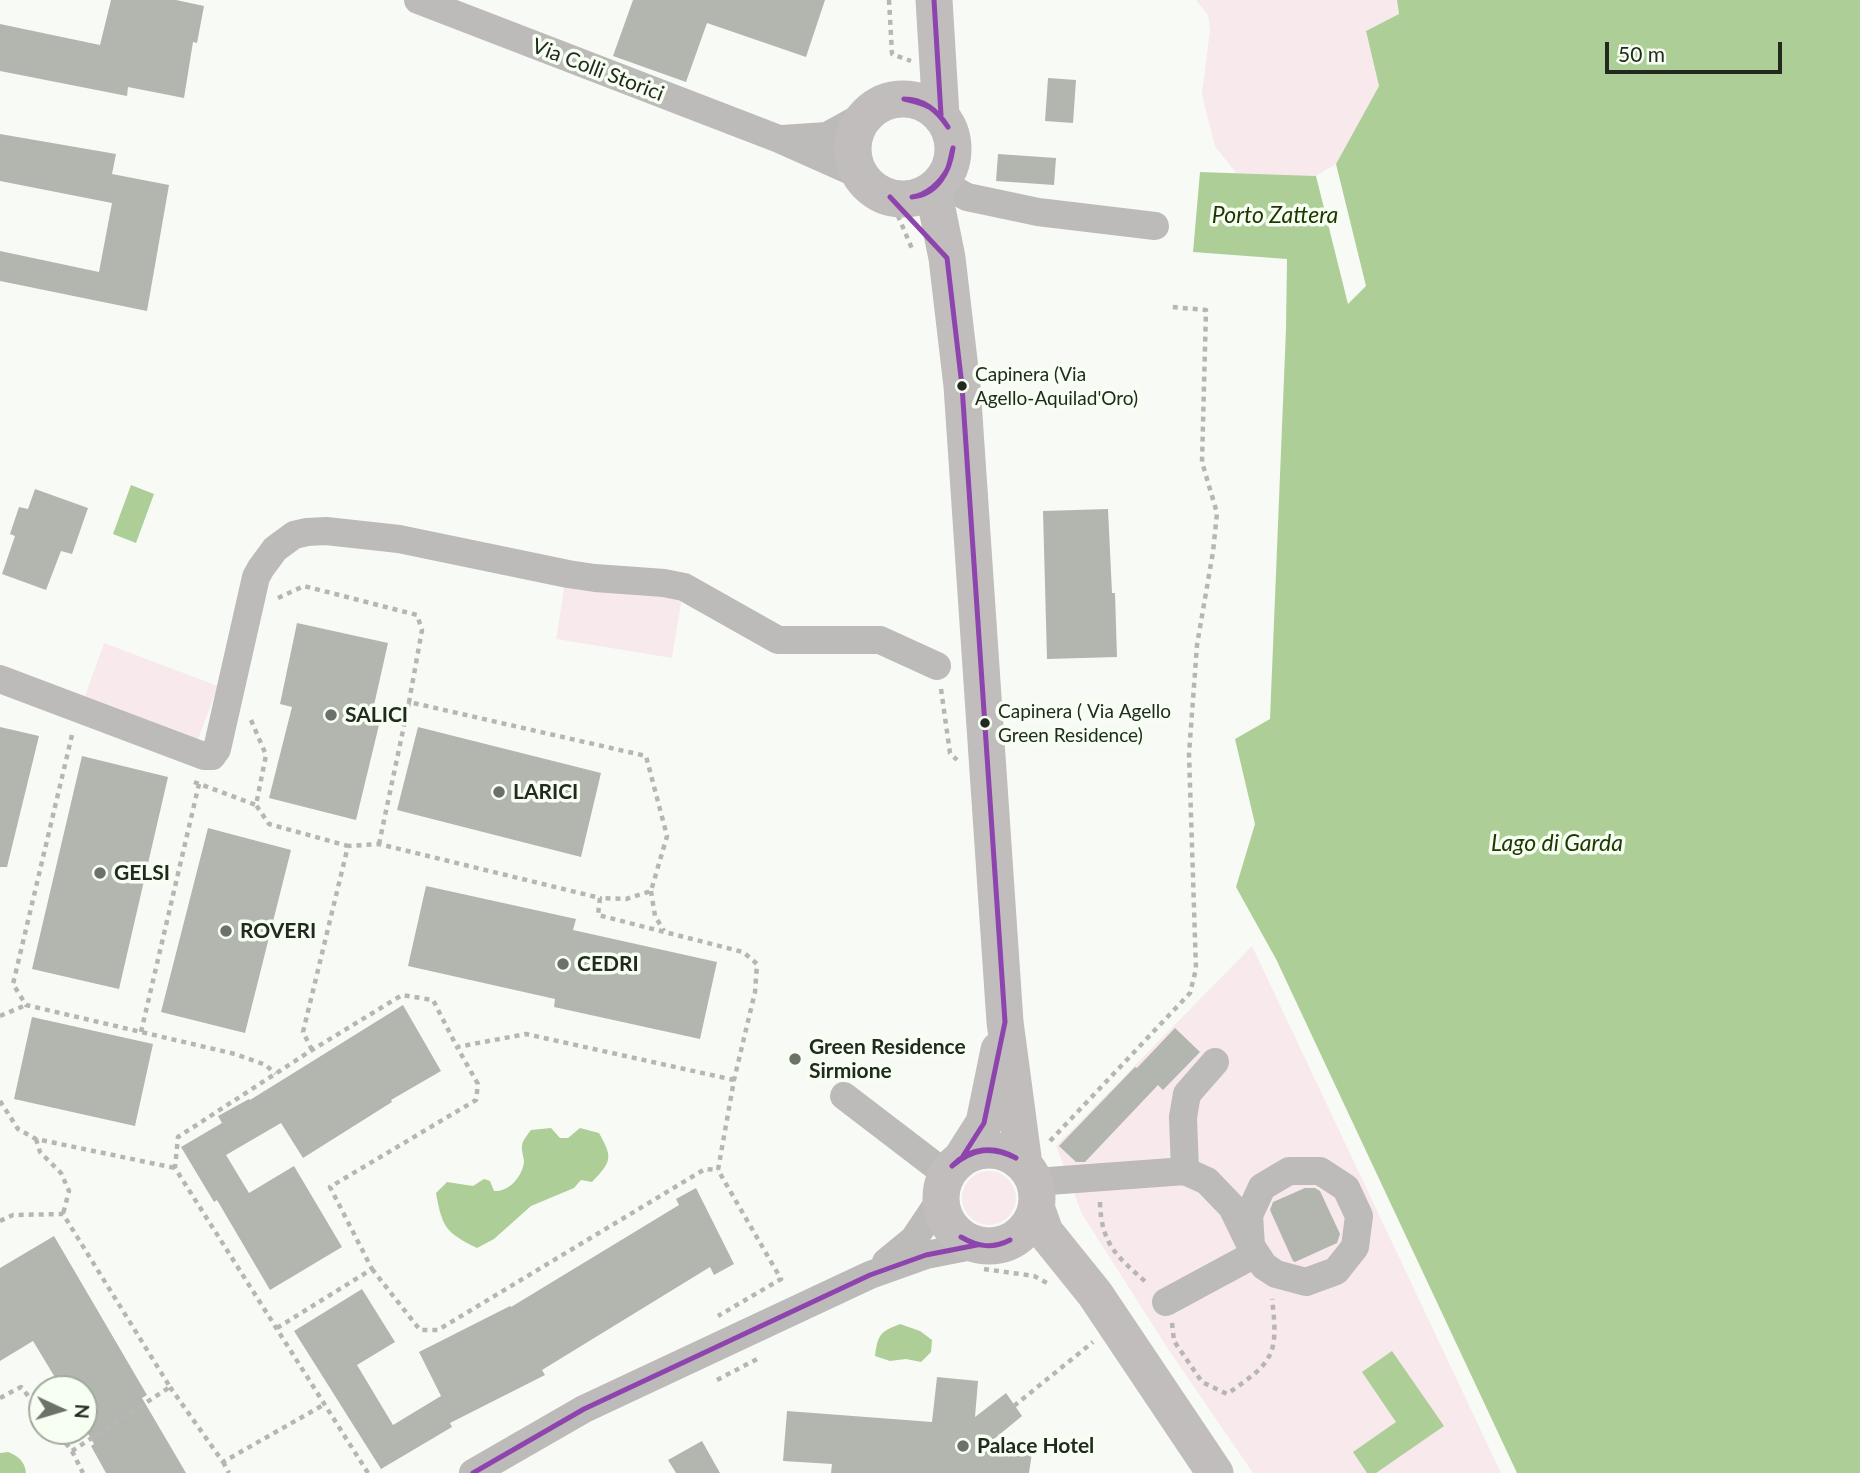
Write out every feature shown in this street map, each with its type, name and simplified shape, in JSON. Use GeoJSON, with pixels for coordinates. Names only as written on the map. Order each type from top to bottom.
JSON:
{"type":"FeatureCollection","features":[{"type":"Feature","properties":{"kind":"main road"},"geometry":{"type":"LineString","coordinates":[[934,3],[915,62],[879,107],[858,126],[853,151],[860,175],[878,193],[890,197],[912,198],[948,188]]}},
{"type":"Feature","properties":{"kind":"main road"},"geometry":{"type":"LineString","coordinates":[[934,3],[950,120],[947,125],[953,147],[948,169],[947,258],[962,386],[1005,1022],[1045,1233],[1094,1294],[1207,1469]]}},
{"type":"Feature","properties":{"kind":"main road"},"geometry":{"type":"LineString","coordinates":[[879,107],[906,98],[930,106],[950,120]]}},
{"type":"Feature","properties":{"kind":"main road"},"geometry":{"type":"LineString","coordinates":[[890,197],[947,258]]}},
{"type":"Feature","properties":{"kind":"main road"},"geometry":{"type":"LineString","coordinates":[[1005,1022],[984,1123],[950,1177],[943,1213],[956,1234],[966,1241],[988,1245],[1046,1266],[1094,1294]]}},
{"type":"Feature","properties":{"kind":"main road"},"geometry":{"type":"LineString","coordinates":[[950,1177],[975,1151],[988,1149],[1017,1158],[1035,1174],[1034,1215],[1025,1230],[1009,1242],[988,1245]]}},
{"type":"Feature","properties":{"kind":"street","name":"Via Colli Storici"},"geometry":{"type":"LineString","coordinates":[[418,0],[779,139],[860,175]]}},
{"type":"Feature","properties":{"kind":"street","name":"Via Colli Storici"},"geometry":{"type":"LineString","coordinates":[[779,139],[827,136],[879,107]]}},
{"type":"Feature","properties":{"kind":"street"},"geometry":{"type":"LineString","coordinates":[[948,188],[1038,212],[1155,226]]}},
{"type":"Feature","properties":{"kind":"street"},"geometry":{"type":"LineString","coordinates":[[0,679],[204,756],[212,756],[217,749],[257,577],[275,549],[294,535],[307,531],[400,538],[568,574],[684,587],[778,640],[880,640],[937,666]]}},
{"type":"Feature","properties":{"kind":"street"},"geometry":{"type":"LineString","coordinates":[[1185,1171],[1183,1117],[1187,1094],[1215,1062]]}},
{"type":"Feature","properties":{"kind":"street"},"geometry":{"type":"LineString","coordinates":[[844,1096],[950,1177],[914,1239],[870,1275]]}},
{"type":"Feature","properties":{"kind":"street"},"geometry":{"type":"LineString","coordinates":[[1035,1174],[1185,1171],[1207,1181],[1232,1207],[1253,1250],[1166,1302]]}},
{"type":"Feature","properties":{"kind":"street"},"geometry":{"type":"LineString","coordinates":[[473,1473],[584,1409],[870,1275],[926,1255],[988,1245]]}},
{"type":"Feature","properties":{"kind":"path"},"geometry":{"type":"LineString","coordinates":[[889,0],[892,54],[915,62]]}},
{"type":"Feature","properties":{"kind":"path"},"geometry":{"type":"LineString","coordinates":[[948,188],[950,120]]}},
{"type":"Feature","properties":{"kind":"path"},"geometry":{"type":"LineString","coordinates":[[1035,1174],[1190,993],[1196,969],[1189,754],[1197,645],[1217,513],[1202,462],[1206,310],[1172,307]]}},
{"type":"Feature","properties":{"kind":"path"},"geometry":{"type":"LineString","coordinates":[[276,610],[279,597],[304,586],[417,615],[422,630],[379,844]]}},
{"type":"Feature","properties":{"kind":"path"},"geometry":{"type":"LineString","coordinates":[[409,702],[646,756],[667,836],[651,891],[655,916],[664,932]]}},
{"type":"Feature","properties":{"kind":"path"},"geometry":{"type":"LineString","coordinates":[[250,719],[266,755],[256,805],[269,824],[348,846],[379,844],[600,898],[626,899],[651,891]]}},
{"type":"Feature","properties":{"kind":"path"},"geometry":{"type":"LineString","coordinates":[[26,1005],[13,984],[72,735]]}},
{"type":"Feature","properties":{"kind":"path"},"geometry":{"type":"LineString","coordinates":[[141,1032],[200,784]]}},
{"type":"Feature","properties":{"kind":"path"},"geometry":{"type":"LineString","coordinates":[[312,1049],[303,1032],[348,846]]}},
{"type":"Feature","properties":{"kind":"path"},"geometry":{"type":"LineString","coordinates":[[600,898],[598,915],[743,952],[757,964],[755,992],[734,1080],[718,1170],[781,1279],[709,1321]]}},
{"type":"Feature","properties":{"kind":"path"},"geometry":{"type":"LineString","coordinates":[[368,1473],[175,1168],[178,1137],[312,1049],[402,995],[433,1000],[478,1084],[476,1100],[330,1188],[372,1269],[420,1331],[438,1329],[705,1169],[718,1170]]}},
{"type":"Feature","properties":{"kind":"path"},"geometry":{"type":"LineString","coordinates":[[0,1016],[26,1005],[234,1054],[266,1065],[275,1074]]}},
{"type":"Feature","properties":{"kind":"path"},"geometry":{"type":"LineString","coordinates":[[457,1047],[526,1034],[734,1080]]}},
{"type":"Feature","properties":{"kind":"path"},"geometry":{"type":"LineString","coordinates":[[0,1101],[18,1129],[36,1139],[175,1168]]}},
{"type":"Feature","properties":{"kind":"path"},"geometry":{"type":"LineString","coordinates":[[1035,1174],[1044,1131]]}},
{"type":"Feature","properties":{"kind":"path"},"geometry":{"type":"LineString","coordinates":[[36,1139],[40,1152],[61,1173],[69,1191],[63,1214],[170,1387],[229,1473]]}},
{"type":"Feature","properties":{"kind":"path"},"geometry":{"type":"LineString","coordinates":[[0,1221],[13,1215],[63,1214]]}},
{"type":"Feature","properties":{"kind":"path"},"geometry":{"type":"LineString","coordinates":[[276,1328],[372,1269]]}},
{"type":"Feature","properties":{"kind":"path"},"geometry":{"type":"LineString","coordinates":[[1014,1406],[1099,1337]]}},
{"type":"Feature","properties":{"kind":"path"},"geometry":{"type":"LineString","coordinates":[[0,1398],[21,1387],[28,1396]]}},
{"type":"Feature","properties":{"kind":"path"},"geometry":{"type":"LineString","coordinates":[[72,1451],[170,1387]]}},
{"type":"Feature","properties":{"kind":"path"},"geometry":{"type":"LineString","coordinates":[[223,1462],[325,1404]]}},
{"type":"Feature","properties":{"kind":"path"},"geometry":{"type":"LineString","coordinates":[[68,1445],[83,1473]]}},
{"type":"Feature","properties":{"kind":"shaded area"},"geometry":{"type":"Polygon","coordinates":[[[1196,0],[1397,0],[1399,14],[1366,31],[1379,86],[1336,164],[1316,176],[1236,173],[1215,146],[1202,94],[1210,30],[1208,15],[1196,0]]]}},
{"type":"Feature","properties":{"kind":"shaded area"},"geometry":{"type":"Polygon","coordinates":[[[566,577],[682,597],[672,658],[556,639],[566,577]]]}},
{"type":"Feature","properties":{"kind":"shaded area"},"geometry":{"type":"Polygon","coordinates":[[[104,643],[218,686],[198,739],[85,696],[104,643]]]}},
{"type":"Feature","properties":{"kind":"shaded area"},"geometry":{"type":"Polygon","coordinates":[[[1252,946],[1501,1473],[1253,1473],[1168,1349],[1082,1214],[1056,1146],[1252,946]]]}},
{"type":"Feature","properties":{"kind":"shaded area"},"geometry":{"type":"Polygon","coordinates":[[[989,1171],[1008,1179],[1016,1198],[1008,1217],[989,1225],[970,1217],[962,1198],[970,1179],[989,1171]]]}},
{"type":"Feature","properties":{"kind":"water","name":"Lago di Garda"},"geometry":{"type":"Polygon","coordinates":[[[1397,0],[1860,0],[1860,1473],[1517,1473],[1276,959],[1236,887],[1255,824],[1235,739],[1270,719],[1287,259],[1193,252],[1200,172],[1316,176],[1348,304],[1366,286],[1336,164],[1379,86],[1366,31],[1399,14],[1397,0]]]}},
{"type":"Feature","properties":{"kind":"water"},"geometry":{"type":"Polygon","coordinates":[[[131,485],[154,494],[136,543],[113,534],[131,485]]]}},
{"type":"Feature","properties":{"kind":"water"},"geometry":{"type":"Polygon","coordinates":[[[551,1128],[560,1138],[568,1138],[580,1128],[599,1133],[608,1154],[604,1169],[592,1182],[581,1180],[574,1188],[531,1206],[494,1239],[477,1248],[452,1233],[443,1221],[436,1193],[447,1182],[473,1186],[484,1179],[490,1181],[494,1191],[505,1189],[521,1173],[524,1162],[522,1145],[528,1133],[531,1130],[551,1128]]]}},
{"type":"Feature","properties":{"kind":"water"},"geometry":{"type":"Polygon","coordinates":[[[900,1324],[920,1331],[932,1340],[931,1352],[921,1362],[906,1359],[890,1361],[875,1356],[881,1335],[900,1324]]]}},
{"type":"Feature","properties":{"kind":"water"},"geometry":{"type":"Polygon","coordinates":[[[1392,1351],[1444,1426],[1376,1473],[1367,1473],[1353,1452],[1396,1422],[1362,1372],[1392,1351]]]}},
{"type":"Feature","properties":{"kind":"water"},"geometry":{"type":"Polygon","coordinates":[[[8,1452],[20,1459],[26,1473],[0,1473],[0,1453],[8,1452]]]}},
{"type":"Feature","properties":{"kind":"building"},"geometry":{"type":"Polygon","coordinates":[[[111,0],[176,0],[204,6],[197,43],[193,42],[184,98],[128,87],[127,96],[0,71],[0,24],[100,45],[111,0]]]}},
{"type":"Feature","properties":{"kind":"building"},"geometry":{"type":"Polygon","coordinates":[[[633,0],[825,0],[806,57],[707,23],[686,82],[613,56],[633,0]]]}},
{"type":"Feature","properties":{"kind":"building"},"geometry":{"type":"Polygon","coordinates":[[[1048,78],[1076,80],[1073,123],[1045,121],[1048,78]]]}},
{"type":"Feature","properties":{"kind":"building"},"geometry":{"type":"Polygon","coordinates":[[[0,134],[116,154],[112,174],[169,185],[147,311],[0,281],[0,251],[99,272],[112,203],[0,181],[0,134]]]}},
{"type":"Feature","properties":{"kind":"building"},"geometry":{"type":"Polygon","coordinates":[[[998,154],[1056,158],[1054,185],[996,181],[998,154]]]}},
{"type":"Feature","properties":{"kind":"building"},"geometry":{"type":"Polygon","coordinates":[[[35,489],[88,508],[72,554],[61,551],[46,590],[2,574],[15,536],[10,534],[19,507],[28,509],[35,489]]]}},
{"type":"Feature","properties":{"kind":"building"},"geometry":{"type":"Polygon","coordinates":[[[1108,509],[1117,657],[1047,659],[1043,511],[1108,509]]]}},
{"type":"Feature","properties":{"kind":"building","name":"SALICI"},"geometry":{"type":"Polygon","coordinates":[[[297,623],[388,643],[370,723],[379,725],[356,820],[269,798],[292,707],[280,704],[297,623]]]}},
{"type":"Feature","properties":{"kind":"building"},"geometry":{"type":"Polygon","coordinates":[[[0,727],[39,736],[7,867],[0,867],[0,727]]]}},
{"type":"Feature","properties":{"kind":"building","name":"LARICI"},"geometry":{"type":"Polygon","coordinates":[[[418,727],[601,773],[581,857],[397,810],[418,727]]]}},
{"type":"Feature","properties":{"kind":"building","name":"GELSI"},"geometry":{"type":"Polygon","coordinates":[[[82,756],[168,777],[119,989],[32,969],[82,756]]]}},
{"type":"Feature","properties":{"kind":"building","name":"ROVERI"},"geometry":{"type":"Polygon","coordinates":[[[208,828],[291,850],[245,1033],[161,1012],[208,828]]]}},
{"type":"Feature","properties":{"kind":"building","name":"CEDRI"},"geometry":{"type":"Polygon","coordinates":[[[426,886],[576,919],[573,930],[717,962],[700,1039],[554,1007],[555,999],[408,966],[426,886]]]}},
{"type":"Feature","properties":{"kind":"building"},"geometry":{"type":"Polygon","coordinates":[[[403,1005],[441,1071],[391,1100],[392,1102],[303,1158],[281,1123],[226,1155],[249,1193],[294,1166],[342,1247],[270,1290],[217,1200],[214,1202],[181,1147],[222,1123],[218,1116],[250,1100],[403,1005]]]}},
{"type":"Feature","properties":{"kind":"building"},"geometry":{"type":"Polygon","coordinates":[[[32,1017],[153,1044],[135,1126],[14,1099],[32,1017]]]}},
{"type":"Feature","properties":{"kind":"building"},"geometry":{"type":"Polygon","coordinates":[[[1175,1028],[1200,1052],[1163,1090],[1158,1085],[1085,1162],[1076,1162],[1059,1146],[1175,1028]]]}},
{"type":"Feature","properties":{"kind":"building"},"geometry":{"type":"Polygon","coordinates":[[[696,1188],[734,1264],[714,1275],[710,1267],[542,1370],[545,1375],[450,1423],[452,1427],[381,1469],[294,1331],[362,1289],[395,1342],[357,1365],[393,1425],[441,1396],[419,1352],[511,1307],[679,1205],[676,1199],[696,1188]]]}},
{"type":"Feature","properties":{"kind":"building"},"geometry":{"type":"Polygon","coordinates":[[[1305,1188],[1320,1191],[1340,1234],[1337,1243],[1295,1262],[1270,1210],[1273,1202],[1305,1188]]]}},
{"type":"Feature","properties":{"kind":"building"},"geometry":{"type":"Polygon","coordinates":[[[54,1236],[147,1395],[142,1398],[186,1473],[106,1473],[91,1446],[98,1445],[98,1375],[54,1375],[33,1341],[0,1361],[0,1268],[54,1236]]]}},
{"type":"Feature","properties":{"kind":"building"},"geometry":{"type":"Polygon","coordinates":[[[937,1377],[978,1381],[975,1417],[1006,1393],[1022,1416],[994,1439],[1033,1446],[1029,1473],[831,1473],[832,1464],[783,1461],[787,1411],[932,1422],[937,1377]]]}},
{"type":"Feature","properties":{"kind":"building"},"geometry":{"type":"Polygon","coordinates":[[[702,1441],[720,1473],[676,1473],[668,1460],[702,1441]]]}},
{"type":"Feature","properties":{"kind":"transit line"},"geometry":{"type":"LineString","coordinates":[[934,0],[941,115]]}},
{"type":"Feature","properties":{"kind":"transit line"},"geometry":{"type":"LineString","coordinates":[[904,99],[930,107],[948,127]]}},
{"type":"Feature","properties":{"kind":"transit line"},"geometry":{"type":"LineString","coordinates":[[904,99],[918,101],[930,107],[948,127]]}},
{"type":"Feature","properties":{"kind":"transit line"},"geometry":{"type":"LineString","coordinates":[[912,197],[932,188],[941,179],[948,168],[953,148]]}},
{"type":"Feature","properties":{"kind":"transit line"},"geometry":{"type":"LineString","coordinates":[[912,197],[936,187],[946,173],[953,148]]}},
{"type":"Feature","properties":{"kind":"transit line"},"geometry":{"type":"LineString","coordinates":[[890,197],[947,258],[962,386],[1005,1022],[984,1123],[963,1156]]}},
{"type":"Feature","properties":{"kind":"transit line"},"geometry":{"type":"LineString","coordinates":[[952,1166],[967,1155],[983,1150],[1000,1151],[1016,1158]]}},
{"type":"Feature","properties":{"kind":"transit line"},"geometry":{"type":"LineString","coordinates":[[952,1166],[975,1152],[999,1152],[1016,1158]]}},
{"type":"Feature","properties":{"kind":"transit line"},"geometry":{"type":"LineString","coordinates":[[961,1237],[986,1246],[1010,1240]]}},
{"type":"Feature","properties":{"kind":"transit line"},"geometry":{"type":"LineString","coordinates":[[473,1473],[584,1409],[870,1275],[926,1255],[977,1245]]}},
{"type":"Feature","properties":{"kind":"place","name":"Capinera (Via Agello-Aquilad'Oro)"},"geometry":{"type":"Point","coordinates":[962,386]}},
{"type":"Feature","properties":{"kind":"place","name":"SALICI"},"geometry":{"type":"Point","coordinates":[331,715]}},
{"type":"Feature","properties":{"kind":"place","name":"Capinera ( Via Agello Green Residence)"},"geometry":{"type":"Point","coordinates":[985,723]}},
{"type":"Feature","properties":{"kind":"place","name":"LARICI"},"geometry":{"type":"Point","coordinates":[499,792]}},
{"type":"Feature","properties":{"kind":"place","name":"GELSI"},"geometry":{"type":"Point","coordinates":[100,873]}},
{"type":"Feature","properties":{"kind":"place","name":"ROVERI"},"geometry":{"type":"Point","coordinates":[226,931]}},
{"type":"Feature","properties":{"kind":"place","name":"CEDRI"},"geometry":{"type":"Point","coordinates":[563,964]}},
{"type":"Feature","properties":{"kind":"place","name":"Green Residence Sirmione"},"geometry":{"type":"Point","coordinates":[795,1059]}},
{"type":"Feature","properties":{"kind":"place","name":"Palace Hotel"},"geometry":{"type":"Point","coordinates":[963,1446]}},
{"type":"Feature","properties":{"kind":"water label","name":"Porto Zattera"},"geometry":{"type":"Point","coordinates":[1275,216]}}]}
